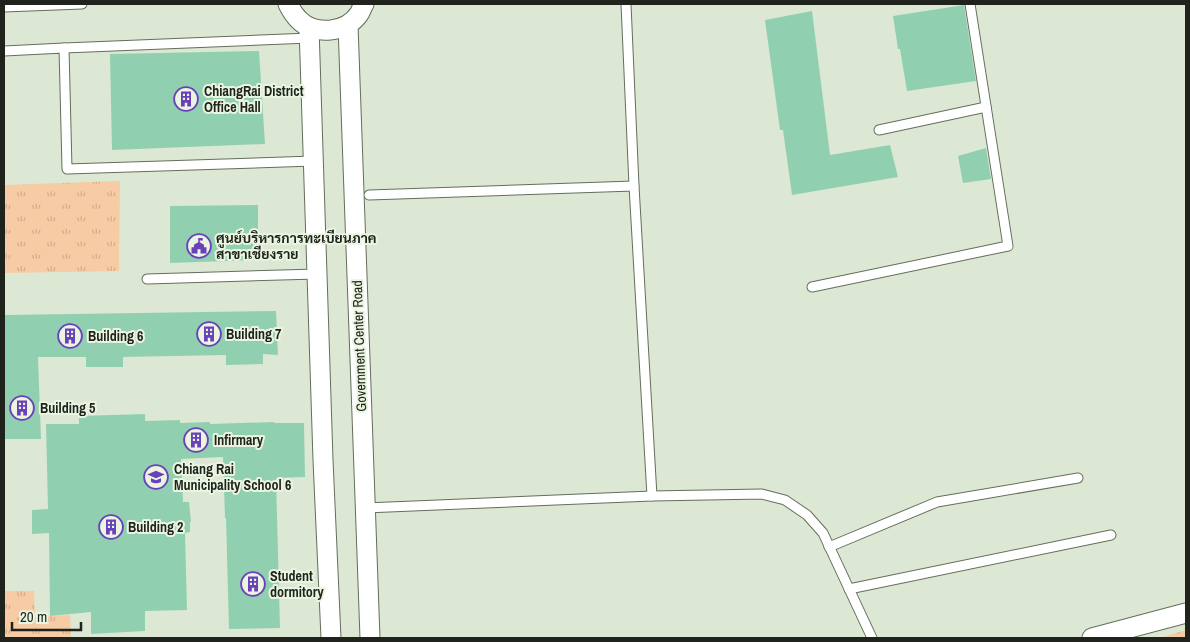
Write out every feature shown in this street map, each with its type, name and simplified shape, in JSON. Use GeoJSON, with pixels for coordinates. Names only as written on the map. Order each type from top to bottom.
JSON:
{"type":"FeatureCollection","features":[{"type":"Feature","properties":{"kind":"street"},"geometry":{"type":"LineString","coordinates":[[288,4],[293,14],[309,33],[322,460],[330,638]]}},
{"type":"Feature","properties":{"kind":"street"},"geometry":{"type":"LineString","coordinates":[[309,33],[336,30],[348,25],[358,16],[364,4]]}},
{"type":"Feature","properties":{"kind":"street","name":"Government Center Road"},"geometry":{"type":"LineString","coordinates":[[348,25],[370,638]]}},
{"type":"Feature","properties":{"kind":"street"},"geometry":{"type":"LineString","coordinates":[[1092,638],[1186,613]]}},
{"type":"Feature","properties":{"kind":"lane"},"geometry":{"type":"LineString","coordinates":[[4,8],[82,4]]}},
{"type":"Feature","properties":{"kind":"lane"},"geometry":{"type":"LineString","coordinates":[[626,4],[634,186],[652,496]]}},
{"type":"Feature","properties":{"kind":"lane"},"geometry":{"type":"LineString","coordinates":[[812,287],[1008,246],[970,4]]}},
{"type":"Feature","properties":{"kind":"lane"},"geometry":{"type":"LineString","coordinates":[[4,51],[309,33]]}},
{"type":"Feature","properties":{"kind":"lane"},"geometry":{"type":"LineString","coordinates":[[64,48],[67,169],[314,161]]}},
{"type":"Feature","properties":{"kind":"lane"},"geometry":{"type":"LineString","coordinates":[[879,130],[986,107]]}},
{"type":"Feature","properties":{"kind":"lane"},"geometry":{"type":"LineString","coordinates":[[369,195],[634,186]]}},
{"type":"Feature","properties":{"kind":"lane"},"geometry":{"type":"LineString","coordinates":[[147,279],[317,274]]}},
{"type":"Feature","properties":{"kind":"lane"},"geometry":{"type":"LineString","coordinates":[[829,547],[937,502],[1078,478]]}},
{"type":"Feature","properties":{"kind":"lane"},"geometry":{"type":"LineString","coordinates":[[365,508],[652,496],[762,494],[785,500],[807,515],[822,534],[872,638]]}},
{"type":"Feature","properties":{"kind":"lane"},"geometry":{"type":"LineString","coordinates":[[849,588],[1111,535]]}},
{"type":"Feature","properties":{"kind":"green space"},"geometry":{"type":"Polygon","coordinates":[[[120,181],[119,271],[4,273],[4,185],[120,181]]]}},
{"type":"Feature","properties":{"kind":"green space"},"geometry":{"type":"Polygon","coordinates":[[[4,591],[34,591],[35,617],[70,615],[71,638],[4,638],[4,591]]]}},
{"type":"Feature","properties":{"kind":"green space"},"geometry":{"type":"Polygon","coordinates":[[[1186,630],[1186,638],[1160,638],[1186,630]]]}},
{"type":"Feature","properties":{"kind":"building"},"geometry":{"type":"Polygon","coordinates":[[[964,5],[976,81],[907,91],[893,16],[964,5]]]}},
{"type":"Feature","properties":{"kind":"building"},"geometry":{"type":"Polygon","coordinates":[[[812,11],[830,155],[890,145],[898,177],[792,195],[783,130],[780,130],[765,20],[812,11]]]}},
{"type":"Feature","properties":{"kind":"building","name":"ChiangRai District Office Hall"},"geometry":{"type":"Polygon","coordinates":[[[259,51],[265,144],[112,150],[110,54],[259,51]]]}},
{"type":"Feature","properties":{"kind":"building"},"geometry":{"type":"Polygon","coordinates":[[[986,148],[991,179],[963,183],[958,156],[986,148]]]}},
{"type":"Feature","properties":{"kind":"building"},"geometry":{"type":"Polygon","coordinates":[[[258,205],[258,260],[170,263],[170,206],[258,205]]]}},
{"type":"Feature","properties":{"kind":"building"},"geometry":{"type":"Polygon","coordinates":[[[276,311],[278,355],[263,354],[263,364],[226,365],[226,355],[123,357],[123,367],[86,367],[86,357],[38,357],[41,439],[4,439],[4,315],[276,311]]]}},
{"type":"Feature","properties":{"kind":"building","name":"Building 2"},"geometry":{"type":"Polygon","coordinates":[[[145,414],[145,421],[180,420],[180,423],[304,423],[305,477],[276,478],[280,628],[229,629],[223,457],[181,459],[183,502],[189,502],[191,522],[190,532],[185,533],[187,610],[145,611],[145,631],[91,634],[91,612],[50,616],[49,533],[32,534],[32,510],[48,509],[46,424],[79,424],[79,416],[145,414]]]}},
{"type":"Feature","properties":{"kind":"place","name":"ChiangRai District Office Hall"},"geometry":{"type":"Point","coordinates":[186,99]}},
{"type":"Feature","properties":{"kind":"place","name":"ศูนย์บริหารการทะเบียนภาค สาขาเชียงราย"},"geometry":{"type":"Point","coordinates":[199,246]}},
{"type":"Feature","properties":{"kind":"place","name":"Building 7"},"geometry":{"type":"Point","coordinates":[209,334]}},
{"type":"Feature","properties":{"kind":"place","name":"Building 6"},"geometry":{"type":"Point","coordinates":[70,336]}},
{"type":"Feature","properties":{"kind":"place","name":"Building 5"},"geometry":{"type":"Point","coordinates":[22,408]}},
{"type":"Feature","properties":{"kind":"place","name":"Infirmary"},"geometry":{"type":"Point","coordinates":[196,440]}},
{"type":"Feature","properties":{"kind":"place","name":"Chiang Rai Municipality School 6"},"geometry":{"type":"Point","coordinates":[156,477]}},
{"type":"Feature","properties":{"kind":"place","name":"Building 2"},"geometry":{"type":"Point","coordinates":[111,527]}},
{"type":"Feature","properties":{"kind":"place","name":"Student dormitory"},"geometry":{"type":"Point","coordinates":[253,584]}}]}
